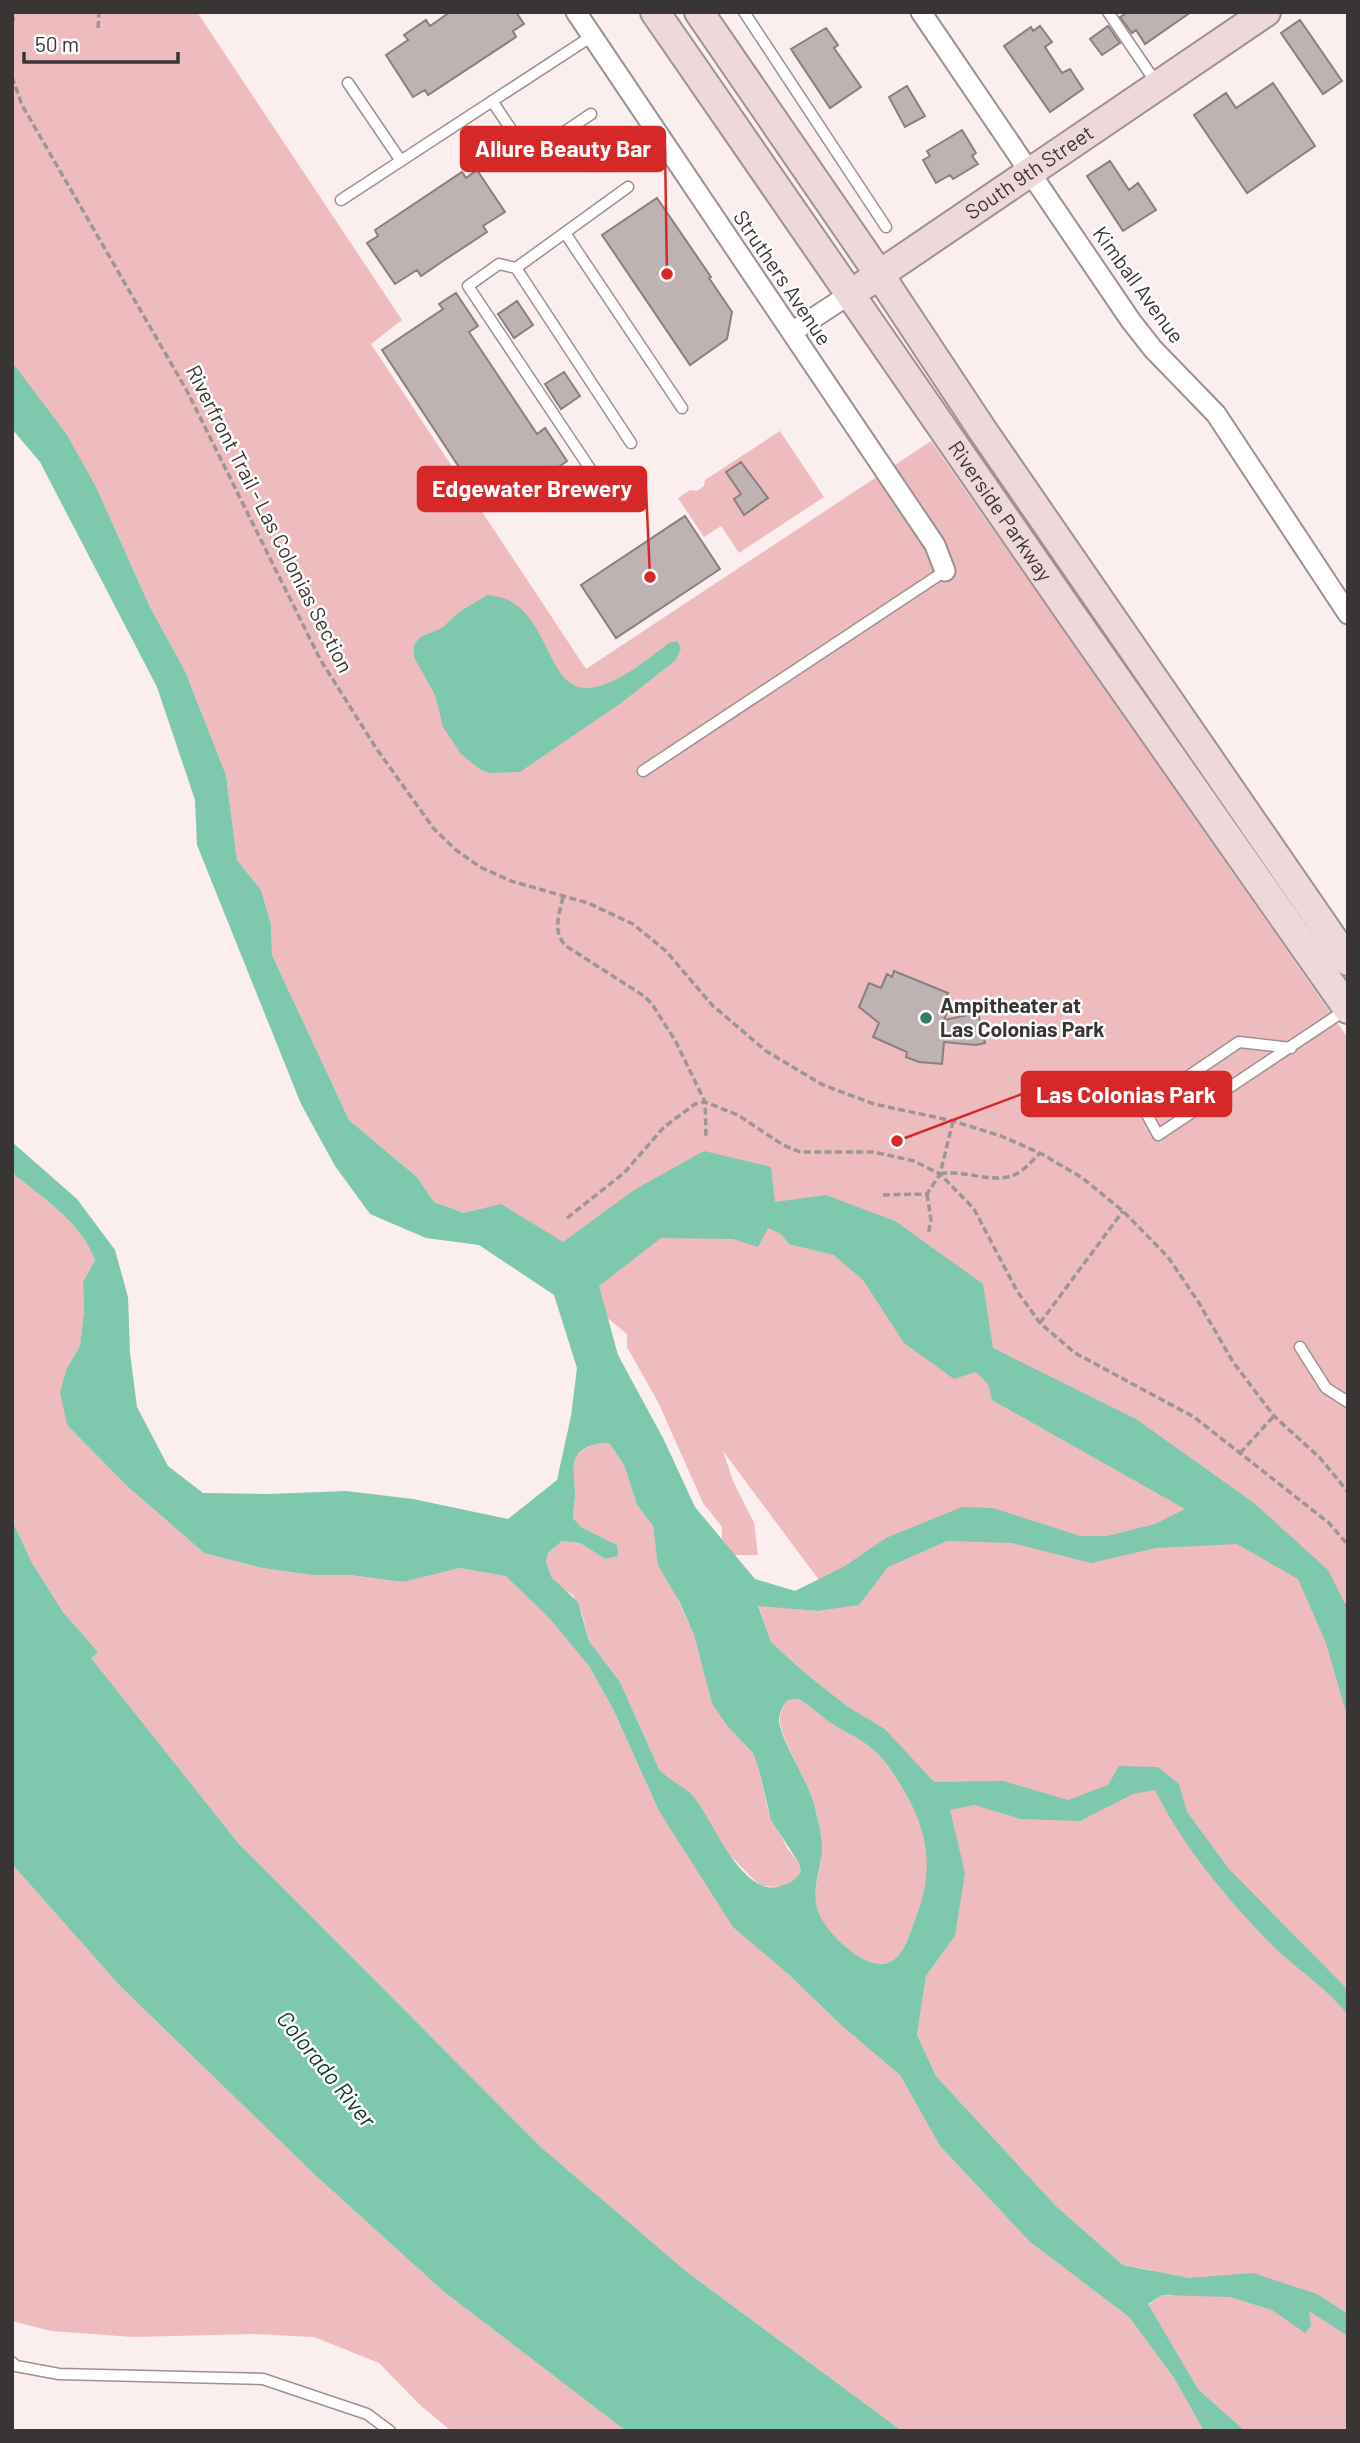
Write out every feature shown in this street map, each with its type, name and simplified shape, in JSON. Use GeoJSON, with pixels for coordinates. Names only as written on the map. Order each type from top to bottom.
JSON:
{"type":"FeatureCollection","features":[{"type":"Feature","properties":{"kind":"main road","name":"Riverside Parkway"},"geometry":{"type":"LineString","coordinates":[[655,12],[1348,1009]]}},
{"type":"Feature","properties":{"kind":"main road","name":"Riverside Parkway"},"geometry":{"type":"LineString","coordinates":[[699,12],[880,274],[983,431],[1348,961]]}},
{"type":"Feature","properties":{"kind":"main road","name":"South 9th Street"},"geometry":{"type":"LineString","coordinates":[[850,294],[1266,12]]}},
{"type":"Feature","properties":{"kind":"street","name":"Struthers Avenue"},"geometry":{"type":"LineString","coordinates":[[576,12],[935,545],[945,571]]}},
{"type":"Feature","properties":{"kind":"street","name":"Kimball Avenue"},"geometry":{"type":"LineString","coordinates":[[923,13],[1131,321],[1153,349],[1216,414],[1348,614]]}},
{"type":"Feature","properties":{"kind":"street","name":"South 9th Street"},"geometry":{"type":"LineString","coordinates":[[792,332],[850,294]]}},
{"type":"Feature","properties":{"kind":"lane"},"geometry":{"type":"LineString","coordinates":[[744,12],[886,227]]}},
{"type":"Feature","properties":{"kind":"lane"},"geometry":{"type":"LineString","coordinates":[[1108,12],[1158,85]]}},
{"type":"Feature","properties":{"kind":"lane"},"geometry":{"type":"LineString","coordinates":[[341,200],[592,36]]}},
{"type":"Feature","properties":{"kind":"lane"},"geometry":{"type":"LineString","coordinates":[[348,83],[401,161]]}},
{"type":"Feature","properties":{"kind":"lane"},"geometry":{"type":"LineString","coordinates":[[492,101],[529,156],[591,114]]}},
{"type":"Feature","properties":{"kind":"lane"},"geometry":{"type":"LineString","coordinates":[[516,268],[628,187]]}},
{"type":"Feature","properties":{"kind":"lane"},"geometry":{"type":"LineString","coordinates":[[565,233],[682,408]]}},
{"type":"Feature","properties":{"kind":"lane"},"geometry":{"type":"LineString","coordinates":[[591,470],[468,286],[499,264],[516,268],[631,443]]}},
{"type":"Feature","properties":{"kind":"lane"},"geometry":{"type":"LineString","coordinates":[[643,771],[945,571]]}},
{"type":"Feature","properties":{"kind":"lane"},"geometry":{"type":"LineString","coordinates":[[1291,1048],[1239,1042],[1143,1107],[1158,1135],[1291,1048],[1348,1009]]}},
{"type":"Feature","properties":{"kind":"lane"},"geometry":{"type":"LineString","coordinates":[[1300,1347],[1326,1388],[1348,1402]]}},
{"type":"Feature","properties":{"kind":"lane"},"geometry":{"type":"LineString","coordinates":[[12,2362],[16,2366],[59,2374],[262,2379],[367,2414],[390,2431]]}},
{"type":"Feature","properties":{"kind":"path"},"geometry":{"type":"LineString","coordinates":[[12,24],[15,12]]}},
{"type":"Feature","properties":{"kind":"path"},"geometry":{"type":"LineString","coordinates":[[98,28],[99,12]]}},
{"type":"Feature","properties":{"kind":"path","name":"Riverfront Trail - Las Colonias Section"},"geometry":{"type":"LineString","coordinates":[[12,77],[22,105],[187,391],[320,659],[376,748],[434,829],[456,850],[480,867],[511,881],[588,903],[632,924],[666,951],[712,1005],[766,1051],[823,1084],[874,1104],[953,1121],[1001,1136],[1040,1153],[1081,1177],[1123,1211],[1168,1257],[1199,1303],[1233,1362],[1274,1416],[1320,1458],[1348,1492]]}},
{"type":"Feature","properties":{"kind":"path"},"geometry":{"type":"LineString","coordinates":[[563,898],[556,930],[560,939],[566,946],[644,996],[652,1004],[676,1042],[705,1102],[706,1136]]}},
{"type":"Feature","properties":{"kind":"path"},"geometry":{"type":"LineString","coordinates":[[567,1218],[624,1173],[664,1127],[695,1104],[705,1102],[738,1115],[783,1145],[800,1152],[874,1152],[914,1161],[940,1174],[974,1209],[1017,1291],[1040,1324],[1075,1353],[1194,1417],[1329,1523],[1348,1545]]}},
{"type":"Feature","properties":{"kind":"path"},"geometry":{"type":"LineString","coordinates":[[928,1235],[931,1220],[927,1194],[940,1174],[953,1121]]}},
{"type":"Feature","properties":{"kind":"path"},"geometry":{"type":"LineString","coordinates":[[940,1174],[949,1172],[1006,1177],[1020,1172],[1040,1153]]}},
{"type":"Feature","properties":{"kind":"path"},"geometry":{"type":"LineString","coordinates":[[883,1195],[927,1194]]}},
{"type":"Feature","properties":{"kind":"path"},"geometry":{"type":"LineString","coordinates":[[1040,1324],[1123,1211]]}},
{"type":"Feature","properties":{"kind":"path"},"geometry":{"type":"LineString","coordinates":[[1240,1453],[1274,1416]]}},
{"type":"Feature","properties":{"kind":"shaded area"},"geometry":{"type":"Polygon","coordinates":[[[12,12],[197,12],[402,320],[371,344],[586,669],[931,441],[1348,1038],[1348,2431],[1245,2431],[1198,2389],[1148,2305],[1162,2295],[1174,2296],[1151,2270],[1123,2265],[1056,2206],[936,2076],[917,2035],[926,1976],[955,1936],[903,1749],[885,1729],[847,1706],[771,1642],[758,1605],[817,1611],[839,1607],[723,1451],[733,1481],[754,1523],[758,1555],[734,1555],[722,1539],[722,1527],[703,1503],[658,1402],[627,1347],[627,1334],[517,1244],[464,1213],[434,1202],[417,1177],[349,1120],[272,955],[271,924],[261,890],[237,860],[226,775],[185,671],[150,607],[97,489],[12,362],[12,12]]]}},
{"type":"Feature","properties":{"kind":"shaded area"},"geometry":{"type":"Polygon","coordinates":[[[780,431],[824,497],[739,553],[721,526],[704,537],[678,498],[690,490],[697,491],[704,486],[705,480],[780,431]]]}},
{"type":"Feature","properties":{"kind":"shaded area"},"geometry":{"type":"Polygon","coordinates":[[[12,1173],[71,1222],[89,1246],[95,1260],[83,1282],[84,1310],[80,1346],[67,1368],[67,1425],[127,1486],[204,1553],[262,1568],[402,1582],[460,1568],[506,1575],[550,1619],[589,1666],[614,1711],[659,1811],[788,1974],[841,2025],[900,2075],[940,2146],[1030,2242],[1129,2317],[1174,2378],[1206,2431],[902,2431],[687,2272],[543,2149],[239,1844],[90,1657],[98,1652],[63,1612],[32,1563],[12,1520],[12,1173]]]}},
{"type":"Feature","properties":{"kind":"shaded area"},"geometry":{"type":"Polygon","coordinates":[[[601,1443],[610,1444],[624,1465],[637,1505],[653,1526],[657,1554],[694,1635],[712,1704],[728,1727],[753,1753],[768,1810],[787,1848],[799,1863],[801,1872],[796,1879],[781,1887],[762,1886],[754,1880],[730,1855],[681,1786],[665,1777],[659,1769],[620,1682],[589,1641],[582,1613],[573,1595],[557,1585],[552,1578],[546,1562],[548,1553],[562,1541],[580,1543],[605,1559],[617,1545],[581,1527],[573,1518],[574,1462],[582,1451],[601,1443]]]}},
{"type":"Feature","properties":{"kind":"shaded area"},"geometry":{"type":"Polygon","coordinates":[[[798,1699],[877,1753],[897,1780],[920,1822],[927,1853],[926,1884],[906,1942],[900,1954],[890,1962],[871,1962],[850,1950],[831,1933],[816,1909],[815,1894],[821,1852],[818,1820],[812,1797],[784,1737],[780,1719],[781,1711],[788,1700],[798,1699]]]}},
{"type":"Feature","properties":{"kind":"shaded area"},"geometry":{"type":"Polygon","coordinates":[[[12,1864],[120,1986],[314,2174],[443,2291],[626,2431],[451,2431],[419,2404],[379,2363],[314,2337],[254,2334],[133,2337],[51,2331],[12,2321],[12,1864]]]}},
{"type":"Feature","properties":{"kind":"water"},"geometry":{"type":"Polygon","coordinates":[[[12,362],[67,435],[97,489],[150,607],[185,671],[226,775],[237,860],[261,890],[271,924],[272,955],[349,1120],[417,1177],[434,1202],[464,1213],[501,1204],[563,1242],[634,1190],[704,1151],[771,1167],[775,1202],[826,1195],[895,1221],[983,1284],[993,1348],[1136,1419],[1254,1503],[1328,1570],[1348,1610],[1348,1719],[1326,1643],[1298,1579],[1237,1544],[1156,1548],[1091,1563],[1012,1543],[947,1541],[888,1567],[859,1605],[817,1611],[758,1606],[771,1642],[847,1706],[885,1729],[934,1782],[1003,1781],[1068,1800],[1108,1785],[1119,1766],[1158,1767],[1179,1784],[1187,1812],[1229,1869],[1348,1990],[1348,2015],[1331,1996],[1281,1954],[1239,1910],[1179,1832],[1155,1790],[1133,1794],[1080,1821],[1021,1819],[974,1805],[950,1810],[965,1873],[955,1936],[926,1976],[917,2035],[936,2076],[1056,2206],[1123,2265],[1189,2278],[1253,2273],[1317,2294],[1348,2314],[1348,2336],[1309,2311],[1311,2326],[1305,2333],[1272,2310],[1230,2297],[1162,2295],[1148,2304],[1198,2389],[1245,2431],[1203,2429],[1174,2378],[1129,2317],[1030,2242],[940,2146],[900,2075],[733,1927],[659,1811],[614,1711],[589,1666],[550,1619],[506,1576],[460,1568],[403,1582],[262,1568],[204,1553],[127,1486],[67,1425],[60,1392],[67,1368],[80,1346],[84,1310],[83,1282],[95,1260],[89,1246],[71,1222],[12,1173],[12,1142],[77,1199],[115,1250],[128,1297],[130,1353],[137,1407],[168,1466],[203,1493],[346,1491],[413,1499],[508,1519],[557,1480],[571,1416],[577,1368],[554,1295],[479,1245],[426,1238],[370,1214],[335,1166],[301,1104],[197,845],[195,800],[157,687],[40,462],[12,429],[12,362]],[[768,1228],[758,1247],[733,1239],[661,1238],[599,1286],[618,1355],[664,1440],[695,1507],[755,1579],[795,1591],[845,1566],[886,1538],[962,1507],[993,1508],[1080,1536],[1107,1536],[1155,1524],[1185,1509],[992,1400],[988,1384],[976,1372],[954,1379],[904,1343],[863,1280],[834,1255],[789,1244],[781,1234],[768,1228]],[[610,1444],[590,1446],[582,1450],[574,1462],[573,1518],[581,1527],[617,1545],[618,1556],[605,1559],[580,1543],[562,1541],[548,1553],[546,1562],[552,1578],[578,1602],[589,1641],[620,1682],[659,1769],[693,1796],[742,1871],[755,1882],[769,1887],[787,1884],[801,1872],[799,1863],[771,1820],[753,1753],[728,1727],[712,1704],[694,1635],[680,1603],[658,1565],[653,1526],[637,1505],[624,1465],[610,1444]],[[788,1700],[780,1713],[780,1727],[812,1797],[821,1833],[822,1849],[816,1891],[820,1916],[840,1942],[860,1957],[881,1964],[890,1962],[900,1954],[922,1900],[927,1868],[924,1837],[919,1822],[897,1780],[877,1753],[802,1701],[788,1700]]]}},
{"type":"Feature","properties":{"kind":"water"},"geometry":{"type":"Polygon","coordinates":[[[487,595],[508,600],[523,611],[563,676],[574,685],[589,688],[600,686],[631,671],[669,643],[677,641],[681,648],[676,660],[621,703],[520,772],[490,773],[481,770],[461,754],[443,727],[435,695],[414,657],[414,645],[420,637],[442,628],[459,612],[487,595]]]}},
{"type":"Feature","properties":{"kind":"water","name":"Colorado River"},"geometry":{"type":"Polygon","coordinates":[[[12,1520],[32,1563],[63,1612],[98,1652],[91,1658],[239,1844],[543,2149],[687,2272],[902,2431],[626,2431],[443,2291],[314,2174],[120,1986],[12,1864],[12,1520]]]}},
{"type":"Feature","properties":{"kind":"building"},"geometry":{"type":"Polygon","coordinates":[[[450,12],[516,12],[524,24],[513,31],[516,37],[428,95],[425,90],[413,97],[386,55],[408,40],[404,35],[426,20],[430,26],[450,12]]]}},
{"type":"Feature","properties":{"kind":"building"},"geometry":{"type":"Polygon","coordinates":[[[1124,12],[1191,12],[1145,44],[1136,30],[1132,33],[1120,17],[1124,12]]]}},
{"type":"Feature","properties":{"kind":"building"},"geometry":{"type":"Polygon","coordinates":[[[1300,20],[1342,81],[1323,94],[1281,33],[1300,20]]]}},
{"type":"Feature","properties":{"kind":"building"},"geometry":{"type":"Polygon","coordinates":[[[1040,26],[1052,42],[1045,47],[1062,73],[1070,69],[1083,89],[1050,112],[1004,46],[1031,27],[1033,31],[1040,26]]]}},
{"type":"Feature","properties":{"kind":"building"},"geometry":{"type":"Polygon","coordinates":[[[1108,26],[1120,43],[1102,55],[1090,39],[1108,26]]]}},
{"type":"Feature","properties":{"kind":"building"},"geometry":{"type":"Polygon","coordinates":[[[826,28],[838,45],[834,48],[861,87],[830,108],[791,49],[826,28]]]}},
{"type":"Feature","properties":{"kind":"building"},"geometry":{"type":"Polygon","coordinates":[[[1273,83],[1315,146],[1247,193],[1194,115],[1226,93],[1236,108],[1273,83]]]}},
{"type":"Feature","properties":{"kind":"building"},"geometry":{"type":"Polygon","coordinates":[[[907,86],[925,116],[905,127],[889,97],[907,86]]]}},
{"type":"Feature","properties":{"kind":"building"},"geometry":{"type":"Polygon","coordinates":[[[962,130],[976,153],[972,156],[978,164],[953,179],[950,175],[936,183],[923,160],[930,156],[927,151],[962,130]]]}},
{"type":"Feature","properties":{"kind":"building"},"geometry":{"type":"Polygon","coordinates":[[[1110,161],[1129,190],[1138,183],[1156,210],[1123,231],[1087,176],[1110,161]]]}},
{"type":"Feature","properties":{"kind":"building"},"geometry":{"type":"Polygon","coordinates":[[[477,170],[505,212],[483,226],[487,232],[421,276],[417,270],[395,284],[367,243],[378,236],[375,230],[462,172],[466,178],[477,170]]]}},
{"type":"Feature","properties":{"kind":"building"},"geometry":{"type":"Polygon","coordinates":[[[657,198],[732,312],[727,339],[690,365],[602,235],[657,198]]]}},
{"type":"Feature","properties":{"kind":"building"},"geometry":{"type":"Polygon","coordinates":[[[456,293],[478,326],[469,332],[537,434],[545,428],[567,461],[550,473],[547,467],[486,508],[382,350],[443,309],[439,304],[456,293]]]}},
{"type":"Feature","properties":{"kind":"building"},"geometry":{"type":"Polygon","coordinates":[[[517,301],[533,325],[514,338],[498,314],[517,301]]]}},
{"type":"Feature","properties":{"kind":"building"},"geometry":{"type":"Polygon","coordinates":[[[564,372],[580,396],[561,409],[545,384],[564,372]]]}},
{"type":"Feature","properties":{"kind":"building"},"geometry":{"type":"Polygon","coordinates":[[[741,462],[768,498],[744,515],[734,499],[741,494],[726,472],[741,462]]]}},
{"type":"Feature","properties":{"kind":"building"},"geometry":{"type":"Polygon","coordinates":[[[685,516],[720,569],[616,638],[581,585],[685,516]]]}},
{"type":"Feature","properties":{"kind":"building","name":"Ampitheater at Las Colonias Park"},"geometry":{"type":"Polygon","coordinates":[[[894,971],[948,993],[945,998],[951,1001],[944,1020],[978,1013],[985,1043],[976,1045],[944,1042],[942,1064],[919,1062],[906,1057],[907,1052],[873,1037],[879,1023],[859,1007],[869,983],[881,988],[887,974],[892,977],[894,971]]]}},
{"type":"Feature","properties":{"kind":"place","name":"Allure Beauty Bar"},"geometry":{"type":"Point","coordinates":[667,274]}},
{"type":"Feature","properties":{"kind":"place","name":"Edgewater Brewery"},"geometry":{"type":"Point","coordinates":[650,577]}},
{"type":"Feature","properties":{"kind":"place","name":"Ampitheater at Las Colonias Park"},"geometry":{"type":"Point","coordinates":[926,1018]}},
{"type":"Feature","properties":{"kind":"place","name":"Las Colonias Park"},"geometry":{"type":"Point","coordinates":[897,1141]}}]}
